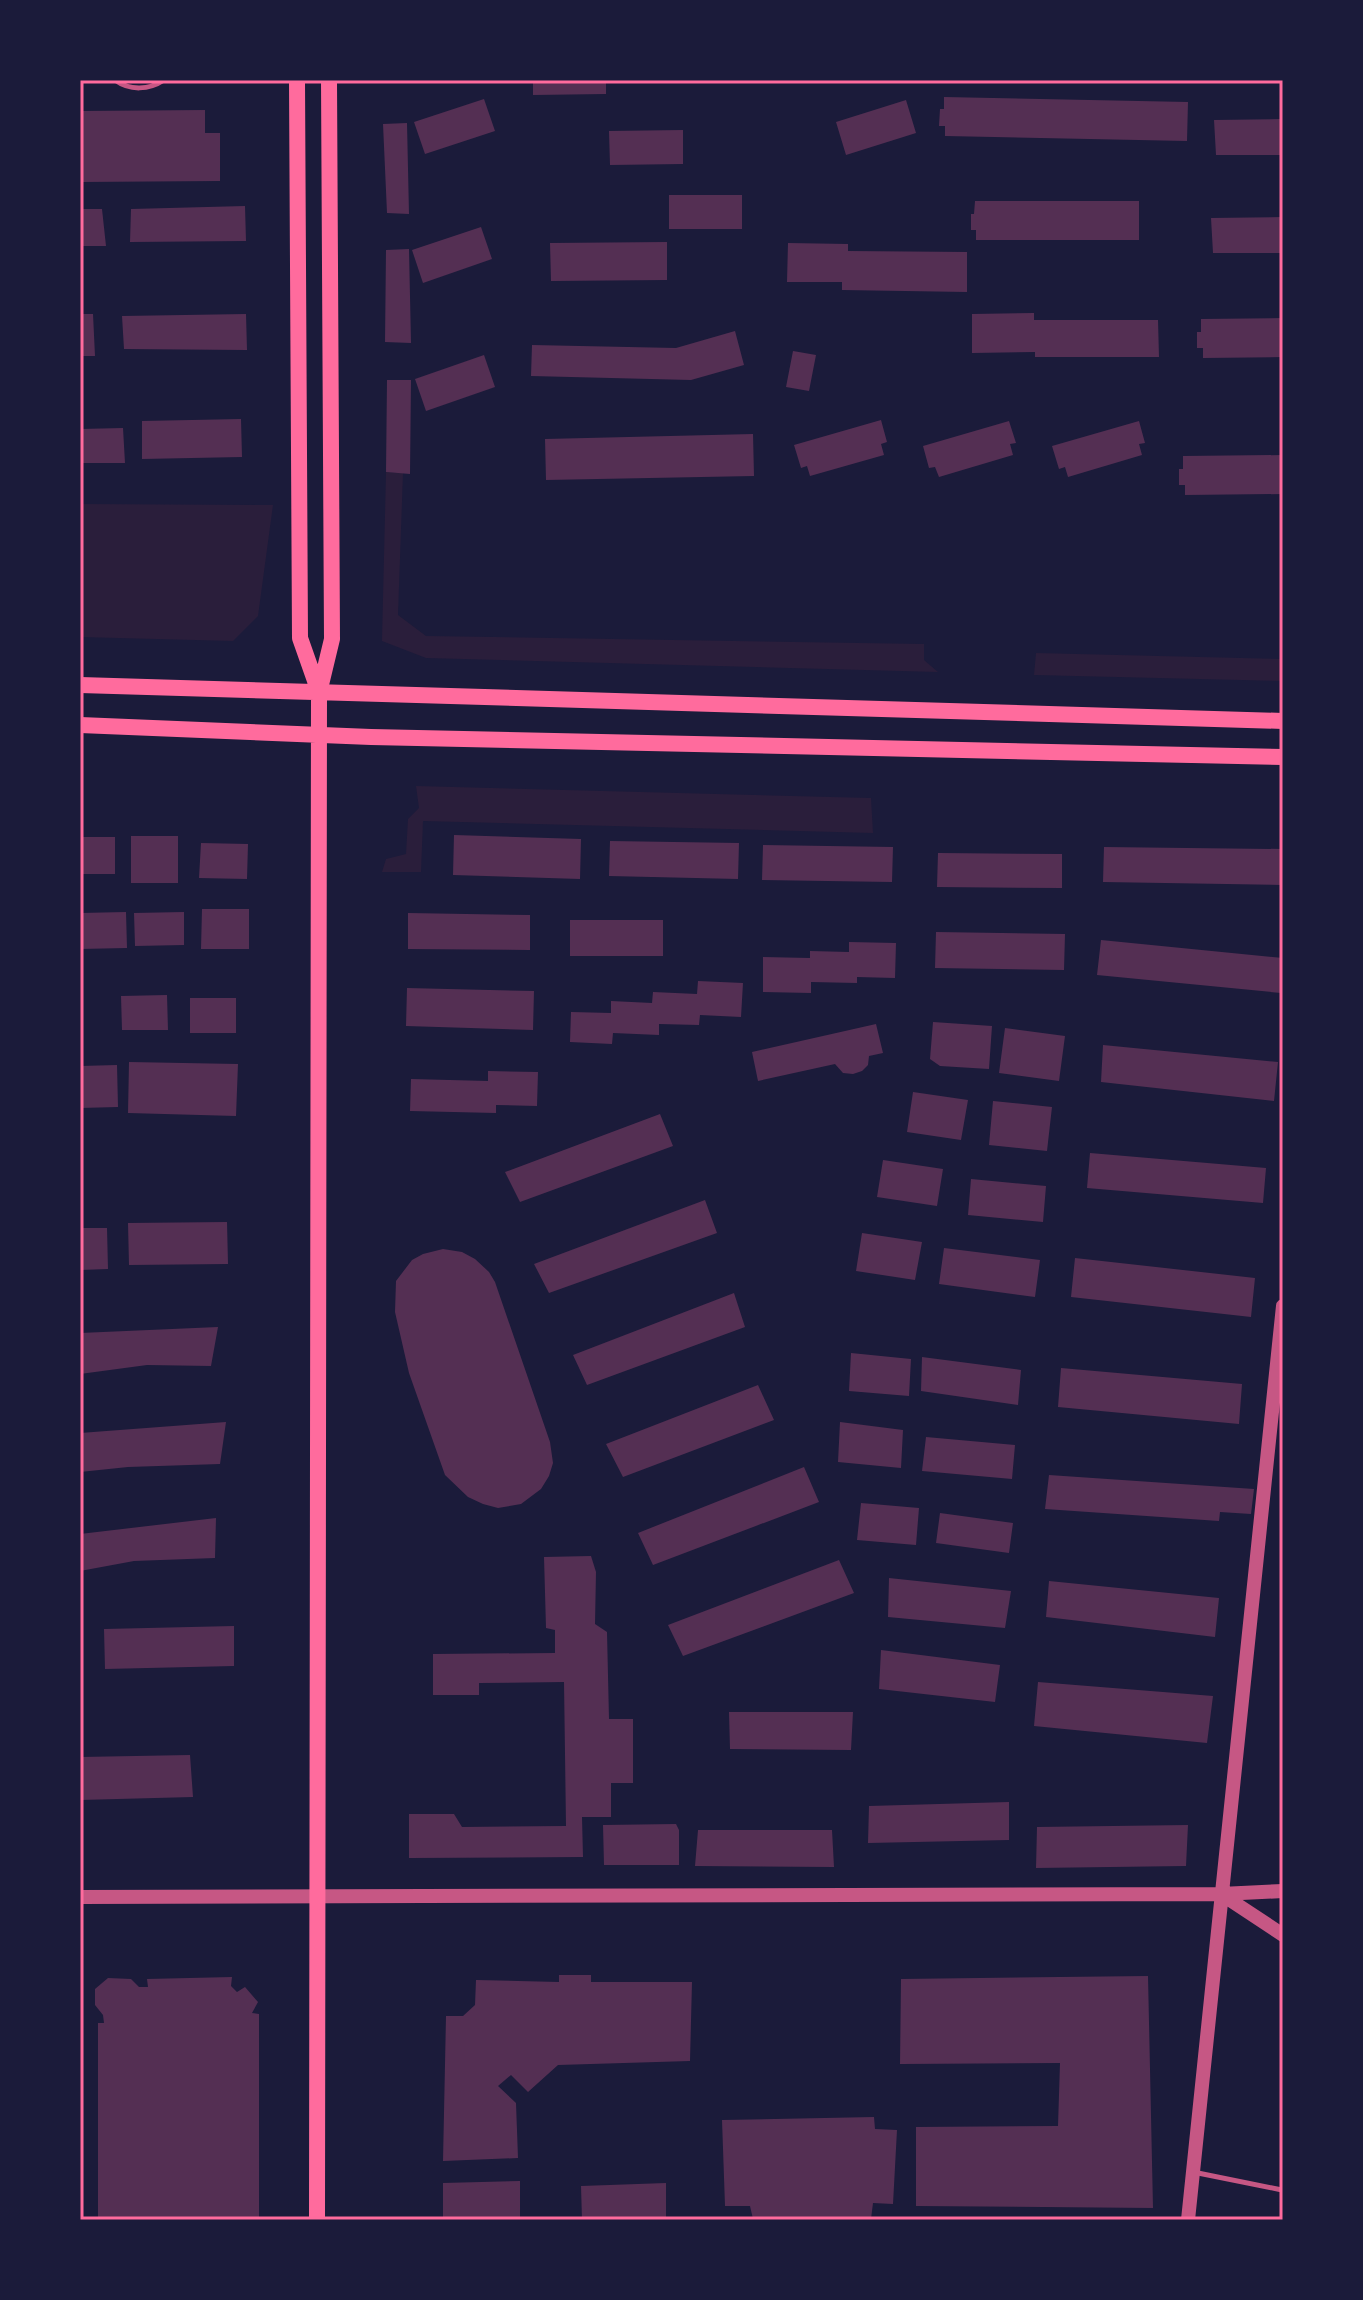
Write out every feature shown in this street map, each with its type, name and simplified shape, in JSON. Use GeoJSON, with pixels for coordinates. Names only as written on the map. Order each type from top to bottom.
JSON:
{"type":"FeatureCollection","features":[{"type":"Feature","properties":{"kind":"main road"},"geometry":{"type":"LineString","coordinates":[[297,80],[300,638],[319,693]]}},
{"type":"Feature","properties":{"kind":"main road"},"geometry":{"type":"LineString","coordinates":[[317,2220],[319,693],[332,639],[329,80]]}},
{"type":"Feature","properties":{"kind":"main road"},"geometry":{"type":"LineString","coordinates":[[80,685],[1283,721]]}},
{"type":"Feature","properties":{"kind":"main road"},"geometry":{"type":"LineString","coordinates":[[80,725],[371,737],[1283,757]]}},
{"type":"Feature","properties":{"kind":"street"},"geometry":{"type":"LineString","coordinates":[[1188,2220],[1283,1306]]}},
{"type":"Feature","properties":{"kind":"street"},"geometry":{"type":"LineString","coordinates":[[80,1897],[1221,1894],[1283,1891]]}},
{"type":"Feature","properties":{"kind":"street"},"geometry":{"type":"LineString","coordinates":[[1221,1894],[1283,1935]]}},
{"type":"Feature","properties":{"kind":"lane"},"geometry":{"type":"LineString","coordinates":[[115,80],[134,88],[147,88],[164,80]]}},
{"type":"Feature","properties":{"kind":"lane"},"geometry":{"type":"LineString","coordinates":[[1193,2172],[1282,2190],[1283,2194]]}},
{"type":"Feature","properties":{"kind":"shaded area"},"geometry":{"type":"Polygon","coordinates":[[[386,472],[403,473],[398,615],[426,636],[924,644],[924,660],[938,672],[426,658],[382,641],[386,472]]]}},
{"type":"Feature","properties":{"kind":"shaded area"},"geometry":{"type":"Polygon","coordinates":[[[80,504],[273,505],[258,616],[233,641],[80,637],[80,504]]]}},
{"type":"Feature","properties":{"kind":"shaded area"},"geometry":{"type":"Polygon","coordinates":[[[1036,653],[1283,659],[1283,681],[1034,675],[1036,653]]]}},
{"type":"Feature","properties":{"kind":"shaded area"},"geometry":{"type":"Polygon","coordinates":[[[416,786],[871,798],[873,833],[423,821],[421,872],[382,872],[386,859],[406,854],[408,819],[419,808],[416,786]]]}},
{"type":"Feature","properties":{"kind":"building"},"geometry":{"type":"Polygon","coordinates":[[[533,80],[606,80],[606,94],[533,95],[533,80]]]}},
{"type":"Feature","properties":{"kind":"building"},"geometry":{"type":"Polygon","coordinates":[[[944,97],[1188,102],[1187,141],[945,136],[945,126],[939,126],[944,97]]]}},
{"type":"Feature","properties":{"kind":"building"},"geometry":{"type":"Polygon","coordinates":[[[484,99],[495,131],[425,154],[414,122],[484,99]]]}},
{"type":"Feature","properties":{"kind":"building"},"geometry":{"type":"Polygon","coordinates":[[[906,100],[916,133],[846,155],[836,122],[906,100]]]}},
{"type":"Feature","properties":{"kind":"building"},"geometry":{"type":"Polygon","coordinates":[[[205,110],[205,133],[220,133],[220,181],[80,182],[81,111],[205,110]]]}},
{"type":"Feature","properties":{"kind":"building"},"geometry":{"type":"Polygon","coordinates":[[[1283,119],[1283,155],[1216,155],[1214,120],[1283,119]]]}},
{"type":"Feature","properties":{"kind":"building"},"geometry":{"type":"Polygon","coordinates":[[[407,123],[409,214],[387,213],[383,124],[407,123]]]}},
{"type":"Feature","properties":{"kind":"building"},"geometry":{"type":"Polygon","coordinates":[[[683,130],[683,164],[610,165],[609,131],[683,130]]]}},
{"type":"Feature","properties":{"kind":"building"},"geometry":{"type":"Polygon","coordinates":[[[669,195],[742,195],[742,229],[669,229],[669,195]]]}},
{"type":"Feature","properties":{"kind":"building"},"geometry":{"type":"Polygon","coordinates":[[[975,201],[1139,201],[1139,240],[976,240],[976,230],[971,230],[975,201]]]}},
{"type":"Feature","properties":{"kind":"building"},"geometry":{"type":"Polygon","coordinates":[[[245,206],[246,241],[130,242],[131,209],[245,206]]]}},
{"type":"Feature","properties":{"kind":"building"},"geometry":{"type":"Polygon","coordinates":[[[80,209],[102,209],[106,246],[80,246],[80,209]]]}},
{"type":"Feature","properties":{"kind":"building"},"geometry":{"type":"Polygon","coordinates":[[[1283,217],[1283,253],[1213,253],[1211,218],[1283,217]]]}},
{"type":"Feature","properties":{"kind":"building"},"geometry":{"type":"Polygon","coordinates":[[[481,227],[492,259],[423,283],[412,250],[481,227]]]}},
{"type":"Feature","properties":{"kind":"building"},"geometry":{"type":"Polygon","coordinates":[[[667,242],[667,280],[551,281],[550,243],[667,242]]]}},
{"type":"Feature","properties":{"kind":"building"},"geometry":{"type":"Polygon","coordinates":[[[788,243],[848,244],[848,251],[967,252],[967,292],[842,290],[842,282],[787,282],[788,243]]]}},
{"type":"Feature","properties":{"kind":"building"},"geometry":{"type":"Polygon","coordinates":[[[409,249],[411,343],[385,342],[386,250],[409,249]]]}},
{"type":"Feature","properties":{"kind":"building"},"geometry":{"type":"Polygon","coordinates":[[[1034,313],[1034,320],[1158,320],[1159,357],[1035,357],[1035,352],[972,353],[972,314],[1034,313]]]}},
{"type":"Feature","properties":{"kind":"building"},"geometry":{"type":"Polygon","coordinates":[[[80,314],[93,314],[95,356],[80,356],[80,314]]]}},
{"type":"Feature","properties":{"kind":"building"},"geometry":{"type":"Polygon","coordinates":[[[246,314],[247,350],[124,349],[122,316],[246,314]]]}},
{"type":"Feature","properties":{"kind":"building"},"geometry":{"type":"Polygon","coordinates":[[[1283,318],[1283,357],[1203,358],[1203,348],[1197,348],[1201,319],[1283,318]]]}},
{"type":"Feature","properties":{"kind":"building"},"geometry":{"type":"Polygon","coordinates":[[[735,331],[744,365],[691,380],[531,376],[532,345],[676,348],[735,331]]]}},
{"type":"Feature","properties":{"kind":"building"},"geometry":{"type":"Polygon","coordinates":[[[793,351],[816,355],[809,391],[786,387],[793,351]]]}},
{"type":"Feature","properties":{"kind":"building"},"geometry":{"type":"Polygon","coordinates":[[[484,355],[495,387],[426,411],[415,379],[484,355]]]}},
{"type":"Feature","properties":{"kind":"building"},"geometry":{"type":"Polygon","coordinates":[[[387,380],[411,380],[410,474],[386,472],[387,380]]]}},
{"type":"Feature","properties":{"kind":"building"},"geometry":{"type":"Polygon","coordinates":[[[241,419],[242,457],[142,459],[142,421],[241,419]]]}},
{"type":"Feature","properties":{"kind":"building"},"geometry":{"type":"Polygon","coordinates":[[[881,420],[887,442],[881,444],[884,455],[810,476],[807,466],[801,468],[794,445],[881,420]]]}},
{"type":"Feature","properties":{"kind":"building"},"geometry":{"type":"Polygon","coordinates":[[[1009,421],[1016,443],[1010,444],[1013,455],[939,477],[935,467],[929,468],[923,446],[1009,421]]]}},
{"type":"Feature","properties":{"kind":"building"},"geometry":{"type":"Polygon","coordinates":[[[1139,421],[1145,443],[1139,444],[1142,455],[1068,477],[1065,467],[1059,469],[1052,446],[1139,421]]]}},
{"type":"Feature","properties":{"kind":"building"},"geometry":{"type":"Polygon","coordinates":[[[123,428],[125,463],[80,463],[80,429],[123,428]]]}},
{"type":"Feature","properties":{"kind":"building"},"geometry":{"type":"Polygon","coordinates":[[[753,434],[754,476],[546,480],[545,439],[753,434]]]}},
{"type":"Feature","properties":{"kind":"building"},"geometry":{"type":"Polygon","coordinates":[[[1283,455],[1283,494],[1185,495],[1185,485],[1179,485],[1183,456],[1283,455]]]}},
{"type":"Feature","properties":{"kind":"building"},"geometry":{"type":"Polygon","coordinates":[[[454,835],[581,839],[580,879],[453,875],[454,835]]]}},
{"type":"Feature","properties":{"kind":"building"},"geometry":{"type":"Polygon","coordinates":[[[131,836],[178,836],[178,883],[131,883],[131,836]]]}},
{"type":"Feature","properties":{"kind":"building"},"geometry":{"type":"Polygon","coordinates":[[[80,837],[115,837],[115,874],[80,874],[80,837]]]}},
{"type":"Feature","properties":{"kind":"building"},"geometry":{"type":"Polygon","coordinates":[[[610,841],[739,843],[738,879],[609,876],[610,841]]]}},
{"type":"Feature","properties":{"kind":"building"},"geometry":{"type":"Polygon","coordinates":[[[201,843],[248,844],[247,879],[199,878],[201,843]]]}},
{"type":"Feature","properties":{"kind":"building"},"geometry":{"type":"Polygon","coordinates":[[[763,845],[893,847],[892,882],[762,880],[763,845]]]}},
{"type":"Feature","properties":{"kind":"building"},"geometry":{"type":"Polygon","coordinates":[[[1104,847],[1283,849],[1283,885],[1103,882],[1104,847]]]}},
{"type":"Feature","properties":{"kind":"building"},"geometry":{"type":"Polygon","coordinates":[[[938,853],[1062,854],[1062,888],[937,887],[938,853]]]}},
{"type":"Feature","properties":{"kind":"building"},"geometry":{"type":"Polygon","coordinates":[[[202,909],[249,909],[249,949],[201,949],[202,909]]]}},
{"type":"Feature","properties":{"kind":"building"},"geometry":{"type":"Polygon","coordinates":[[[126,912],[127,948],[80,949],[80,913],[126,912]]]}},
{"type":"Feature","properties":{"kind":"building"},"geometry":{"type":"Polygon","coordinates":[[[184,912],[184,945],[135,946],[134,913],[184,912]]]}},
{"type":"Feature","properties":{"kind":"building"},"geometry":{"type":"Polygon","coordinates":[[[408,913],[530,915],[530,950],[408,949],[408,913]]]}},
{"type":"Feature","properties":{"kind":"building"},"geometry":{"type":"Polygon","coordinates":[[[570,920],[663,920],[663,956],[570,956],[570,920]]]}},
{"type":"Feature","properties":{"kind":"building"},"geometry":{"type":"Polygon","coordinates":[[[936,932],[1065,934],[1064,970],[935,968],[936,932]]]}},
{"type":"Feature","properties":{"kind":"building"},"geometry":{"type":"Polygon","coordinates":[[[1101,940],[1283,958],[1281,993],[1097,975],[1101,940]]]}},
{"type":"Feature","properties":{"kind":"building"},"geometry":{"type":"Polygon","coordinates":[[[849,942],[896,943],[895,978],[857,977],[857,983],[811,982],[811,993],[763,992],[763,957],[810,958],[810,951],[849,952],[849,942]]]}},
{"type":"Feature","properties":{"kind":"building"},"geometry":{"type":"Polygon","coordinates":[[[698,981],[743,983],[741,1017],[700,1015],[699,1025],[659,1024],[659,1035],[613,1033],[612,1044],[570,1042],[571,1012],[611,1013],[611,1001],[652,1003],[653,992],[697,994],[698,981]]]}},
{"type":"Feature","properties":{"kind":"building"},"geometry":{"type":"Polygon","coordinates":[[[407,988],[534,991],[533,1030],[406,1026],[407,988]]]}},
{"type":"Feature","properties":{"kind":"building"},"geometry":{"type":"Polygon","coordinates":[[[167,995],[168,1030],[122,1030],[121,996],[167,995]]]}},
{"type":"Feature","properties":{"kind":"building"},"geometry":{"type":"Polygon","coordinates":[[[190,998],[236,998],[236,1033],[190,1033],[190,998]]]}},
{"type":"Feature","properties":{"kind":"building"},"geometry":{"type":"Polygon","coordinates":[[[933,1022],[992,1026],[989,1069],[940,1066],[930,1059],[933,1022]]]}},
{"type":"Feature","properties":{"kind":"building"},"geometry":{"type":"Polygon","coordinates":[[[876,1024],[883,1053],[869,1056],[868,1065],[862,1071],[843,1073],[835,1064],[758,1081],[752,1052],[876,1024]]]}},
{"type":"Feature","properties":{"kind":"building"},"geometry":{"type":"Polygon","coordinates":[[[1005,1028],[1065,1036],[1059,1081],[999,1073],[1005,1028]]]}},
{"type":"Feature","properties":{"kind":"building"},"geometry":{"type":"Polygon","coordinates":[[[1103,1045],[1278,1062],[1274,1101],[1101,1082],[1103,1045]]]}},
{"type":"Feature","properties":{"kind":"building"},"geometry":{"type":"Polygon","coordinates":[[[129,1062],[238,1064],[236,1116],[128,1113],[129,1062]]]}},
{"type":"Feature","properties":{"kind":"building"},"geometry":{"type":"Polygon","coordinates":[[[117,1065],[118,1107],[80,1108],[80,1066],[117,1065]]]}},
{"type":"Feature","properties":{"kind":"building"},"geometry":{"type":"Polygon","coordinates":[[[488,1071],[538,1072],[537,1106],[496,1105],[496,1113],[410,1111],[411,1079],[488,1081],[488,1071]]]}},
{"type":"Feature","properties":{"kind":"building"},"geometry":{"type":"Polygon","coordinates":[[[913,1092],[968,1100],[961,1140],[907,1132],[913,1092]]]}},
{"type":"Feature","properties":{"kind":"building"},"geometry":{"type":"Polygon","coordinates":[[[993,1101],[1052,1107],[1047,1151],[989,1145],[993,1101]]]}},
{"type":"Feature","properties":{"kind":"building"},"geometry":{"type":"Polygon","coordinates":[[[660,1114],[673,1146],[520,1202],[505,1172],[660,1114]]]}},
{"type":"Feature","properties":{"kind":"building"},"geometry":{"type":"Polygon","coordinates":[[[1090,1153],[1266,1168],[1263,1203],[1087,1188],[1090,1153]]]}},
{"type":"Feature","properties":{"kind":"building"},"geometry":{"type":"Polygon","coordinates":[[[883,1160],[943,1169],[937,1206],[877,1197],[883,1160]]]}},
{"type":"Feature","properties":{"kind":"building"},"geometry":{"type":"Polygon","coordinates":[[[971,1179],[1046,1186],[1043,1222],[968,1215],[971,1179]]]}},
{"type":"Feature","properties":{"kind":"building"},"geometry":{"type":"Polygon","coordinates":[[[705,1200],[717,1233],[549,1293],[534,1264],[705,1200]]]}},
{"type":"Feature","properties":{"kind":"building"},"geometry":{"type":"Polygon","coordinates":[[[227,1222],[228,1264],[129,1265],[128,1223],[227,1222]]]}},
{"type":"Feature","properties":{"kind":"building"},"geometry":{"type":"Polygon","coordinates":[[[80,1228],[107,1228],[108,1269],[80,1270],[80,1228]]]}},
{"type":"Feature","properties":{"kind":"building"},"geometry":{"type":"Polygon","coordinates":[[[862,1233],[922,1242],[915,1280],[856,1271],[862,1233]]]}},
{"type":"Feature","properties":{"kind":"building"},"geometry":{"type":"Polygon","coordinates":[[[944,1248],[1040,1260],[1035,1297],[939,1284],[944,1248]]]}},
{"type":"Feature","properties":{"kind":"building"},"geometry":{"type":"Polygon","coordinates":[[[443,1249],[462,1252],[475,1259],[495,1282],[550,1442],[553,1463],[549,1476],[541,1489],[521,1504],[498,1508],[483,1504],[468,1497],[445,1475],[409,1373],[395,1312],[396,1281],[412,1260],[443,1249]]]}},
{"type":"Feature","properties":{"kind":"building"},"geometry":{"type":"Polygon","coordinates":[[[1075,1258],[1255,1278],[1251,1317],[1071,1297],[1075,1258]]]}},
{"type":"Feature","properties":{"kind":"building"},"geometry":{"type":"Polygon","coordinates":[[[734,1293],[745,1327],[587,1385],[573,1355],[734,1293]]]}},
{"type":"Feature","properties":{"kind":"building"},"geometry":{"type":"Polygon","coordinates":[[[218,1327],[211,1366],[147,1365],[80,1374],[80,1333],[218,1327]]]}},
{"type":"Feature","properties":{"kind":"building"},"geometry":{"type":"Polygon","coordinates":[[[851,1353],[911,1359],[909,1396],[849,1391],[851,1353]]]}},
{"type":"Feature","properties":{"kind":"building"},"geometry":{"type":"Polygon","coordinates":[[[922,1357],[1021,1370],[1018,1405],[921,1391],[922,1357]]]}},
{"type":"Feature","properties":{"kind":"building"},"geometry":{"type":"Polygon","coordinates":[[[1061,1368],[1242,1384],[1239,1424],[1058,1407],[1061,1368]]]}},
{"type":"Feature","properties":{"kind":"building"},"geometry":{"type":"Polygon","coordinates":[[[758,1385],[774,1420],[623,1477],[606,1444],[758,1385]]]}},
{"type":"Feature","properties":{"kind":"building"},"geometry":{"type":"Polygon","coordinates":[[[226,1422],[220,1464],[80,1472],[80,1433],[226,1422]]]}},
{"type":"Feature","properties":{"kind":"building"},"geometry":{"type":"Polygon","coordinates":[[[840,1422],[903,1430],[901,1468],[838,1462],[840,1422]]]}},
{"type":"Feature","properties":{"kind":"building"},"geometry":{"type":"Polygon","coordinates":[[[926,1437],[1015,1445],[1012,1479],[922,1471],[926,1437]]]}},
{"type":"Feature","properties":{"kind":"building"},"geometry":{"type":"Polygon","coordinates":[[[804,1467],[819,1502],[653,1565],[638,1533],[804,1467]]]}},
{"type":"Feature","properties":{"kind":"building"},"geometry":{"type":"Polygon","coordinates":[[[1049,1475],[1254,1489],[1251,1514],[1220,1512],[1219,1521],[1045,1509],[1049,1475]]]}},
{"type":"Feature","properties":{"kind":"building"},"geometry":{"type":"Polygon","coordinates":[[[861,1503],[919,1508],[916,1545],[857,1540],[861,1503]]]}},
{"type":"Feature","properties":{"kind":"building"},"geometry":{"type":"Polygon","coordinates":[[[940,1513],[1013,1523],[1009,1553],[936,1543],[940,1513]]]}},
{"type":"Feature","properties":{"kind":"building"},"geometry":{"type":"Polygon","coordinates":[[[216,1518],[215,1558],[134,1561],[80,1571],[80,1534],[216,1518]]]}},
{"type":"Feature","properties":{"kind":"building"},"geometry":{"type":"Polygon","coordinates":[[[591,1556],[596,1572],[595,1624],[607,1632],[609,1719],[633,1719],[633,1783],[611,1783],[611,1817],[582,1817],[583,1857],[409,1858],[409,1814],[454,1814],[462,1827],[566,1826],[564,1682],[479,1683],[479,1695],[433,1695],[433,1654],[555,1653],[555,1630],[546,1628],[544,1557],[591,1556]]]}},
{"type":"Feature","properties":{"kind":"building"},"geometry":{"type":"Polygon","coordinates":[[[839,1560],[854,1593],[683,1656],[668,1625],[839,1560]]]}},
{"type":"Feature","properties":{"kind":"building"},"geometry":{"type":"Polygon","coordinates":[[[889,1578],[1011,1591],[1005,1628],[888,1617],[889,1578]]]}},
{"type":"Feature","properties":{"kind":"building"},"geometry":{"type":"Polygon","coordinates":[[[1049,1581],[1219,1598],[1215,1637],[1046,1617],[1049,1581]]]}},
{"type":"Feature","properties":{"kind":"building"},"geometry":{"type":"Polygon","coordinates":[[[234,1626],[234,1666],[105,1669],[104,1629],[234,1626]]]}},
{"type":"Feature","properties":{"kind":"building"},"geometry":{"type":"Polygon","coordinates":[[[881,1650],[1000,1665],[995,1702],[879,1689],[881,1650]]]}},
{"type":"Feature","properties":{"kind":"building"},"geometry":{"type":"Polygon","coordinates":[[[1038,1682],[1213,1696],[1207,1743],[1034,1726],[1038,1682]]]}},
{"type":"Feature","properties":{"kind":"building"},"geometry":{"type":"Polygon","coordinates":[[[729,1712],[853,1712],[851,1750],[730,1749],[729,1712]]]}},
{"type":"Feature","properties":{"kind":"building"},"geometry":{"type":"Polygon","coordinates":[[[190,1755],[193,1797],[80,1800],[80,1757],[190,1755]]]}},
{"type":"Feature","properties":{"kind":"building"},"geometry":{"type":"Polygon","coordinates":[[[1009,1802],[1009,1840],[868,1843],[869,1806],[1009,1802]]]}},
{"type":"Feature","properties":{"kind":"building"},"geometry":{"type":"Polygon","coordinates":[[[676,1824],[679,1830],[679,1865],[604,1865],[603,1825],[676,1824]]]}},
{"type":"Feature","properties":{"kind":"building"},"geometry":{"type":"Polygon","coordinates":[[[1188,1825],[1186,1866],[1036,1868],[1037,1827],[1188,1825]]]}},
{"type":"Feature","properties":{"kind":"building"},"geometry":{"type":"Polygon","coordinates":[[[698,1830],[832,1830],[834,1867],[695,1866],[698,1830]]]}},
{"type":"Feature","properties":{"kind":"building"},"geometry":{"type":"Polygon","coordinates":[[[559,1975],[591,1975],[591,1982],[692,1982],[690,2061],[558,2065],[528,2092],[511,2075],[498,2086],[516,2103],[518,2158],[443,2161],[446,2016],[463,2016],[475,2005],[476,1980],[559,1982],[559,1975]]]}},
{"type":"Feature","properties":{"kind":"building"},"geometry":{"type":"Polygon","coordinates":[[[1148,1976],[1153,2208],[916,2206],[916,2127],[1058,2126],[1060,2063],[900,2064],[901,1979],[1148,1976]]]}},
{"type":"Feature","properties":{"kind":"building"},"geometry":{"type":"Polygon","coordinates":[[[232,1977],[231,1986],[237,1992],[245,1987],[258,2002],[252,2013],[259,2014],[259,2220],[98,2220],[98,2023],[104,2023],[103,2015],[95,2005],[95,1989],[108,1978],[131,1979],[139,1987],[148,1987],[147,1979],[232,1977]]]}},
{"type":"Feature","properties":{"kind":"building"},"geometry":{"type":"Polygon","coordinates":[[[874,2117],[875,2129],[897,2130],[893,2204],[873,2203],[871,2219],[753,2219],[750,2206],[725,2206],[722,2120],[874,2117]]]}},
{"type":"Feature","properties":{"kind":"building"},"geometry":{"type":"Polygon","coordinates":[[[520,2181],[520,2220],[443,2220],[443,2183],[520,2181]]]}},
{"type":"Feature","properties":{"kind":"building"},"geometry":{"type":"Polygon","coordinates":[[[666,2183],[666,2220],[582,2220],[581,2186],[666,2183]]]}}]}
